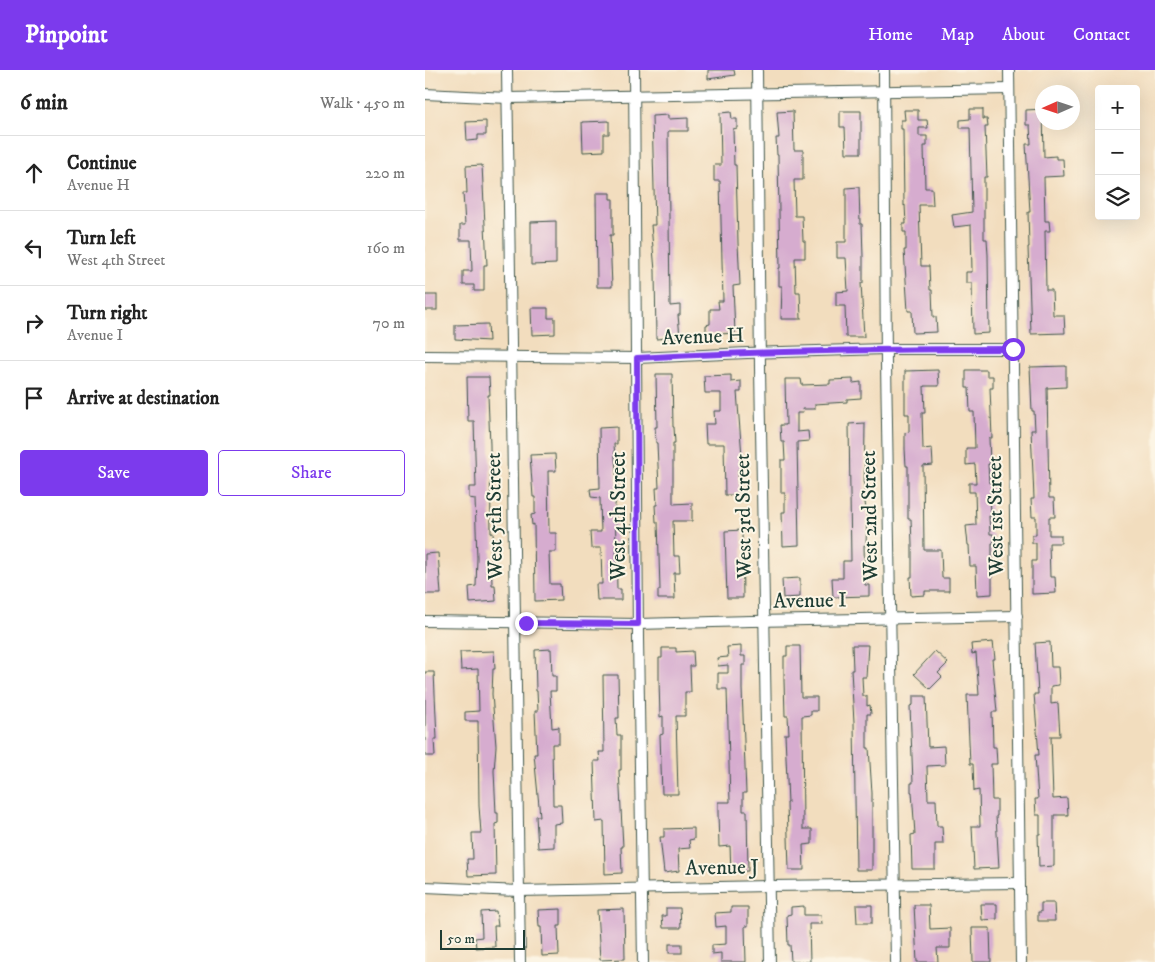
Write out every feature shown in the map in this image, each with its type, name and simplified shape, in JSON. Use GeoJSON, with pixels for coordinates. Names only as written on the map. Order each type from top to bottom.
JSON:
{"type":"FeatureCollection","features":[{"type":"Feature","properties":{"kind":"street","name":"West 5th Street"},"geometry":{"type":"LineString","coordinates":[[507,70],[520,962]]}},
{"type":"Feature","properties":{"kind":"street","name":"West 4th Street"},"geometry":{"type":"LineString","coordinates":[[634,70],[638,624],[643,962]]}},
{"type":"Feature","properties":{"kind":"street","name":"West 3rd Street"},"geometry":{"type":"LineString","coordinates":[[757,70],[770,962]]}},
{"type":"Feature","properties":{"kind":"street","name":"West 2nd Street"},"geometry":{"type":"LineString","coordinates":[[884,70],[886,349],[896,962]]}},
{"type":"Feature","properties":{"kind":"street","name":"West 1st Street"},"geometry":{"type":"LineString","coordinates":[[1009,70],[1021,962]]}},
{"type":"Feature","properties":{"kind":"street"},"geometry":{"type":"LineString","coordinates":[[425,94],[508,98],[1009,89]]}},
{"type":"Feature","properties":{"kind":"street","name":"Avenue H"},"geometry":{"type":"LineString","coordinates":[[425,356],[637,358],[886,349],[1013,349]]}},
{"type":"Feature","properties":{"kind":"street","name":"Avenue I"},"geometry":{"type":"LineString","coordinates":[[425,621],[638,624],[1017,616]]}},
{"type":"Feature","properties":{"kind":"street","name":"Avenue J"},"geometry":{"type":"LineString","coordinates":[[425,887],[519,891],[1021,883]]}},
{"type":"Feature","properties":{"kind":"building"},"geometry":{"type":"Polygon","coordinates":[[[708,70],[734,70],[735,75],[708,79],[708,70]]]}},
{"type":"Feature","properties":{"kind":"building"},"geometry":{"type":"Polygon","coordinates":[[[970,109],[983,109],[983,119],[987,119],[988,127],[985,127],[987,177],[984,177],[984,239],[987,239],[988,255],[989,333],[973,334],[972,283],[966,283],[966,272],[972,272],[971,225],[954,227],[952,215],[972,212],[970,128],[960,128],[960,120],[970,119],[970,109]]]}},
{"type":"Feature","properties":{"kind":"building"},"geometry":{"type":"Polygon","coordinates":[[[1035,109],[1035,130],[1043,130],[1044,157],[1056,156],[1056,159],[1063,159],[1064,176],[1044,177],[1045,221],[1049,221],[1050,231],[1045,231],[1046,290],[1052,290],[1053,315],[1064,315],[1065,333],[1031,334],[1028,247],[1028,212],[1030,212],[1026,144],[1031,144],[1030,125],[1026,125],[1026,110],[1035,109]]]}},
{"type":"Feature","properties":{"kind":"building"},"geometry":{"type":"Polygon","coordinates":[[[904,110],[918,110],[918,120],[927,120],[928,128],[919,128],[919,136],[927,136],[927,146],[924,146],[925,188],[932,188],[933,205],[919,205],[921,266],[929,266],[933,317],[936,317],[937,332],[913,333],[912,311],[908,311],[904,250],[906,250],[906,232],[903,232],[903,224],[906,224],[903,129],[901,129],[901,120],[905,120],[904,110]]]}},
{"type":"Feature","properties":{"kind":"building"},"geometry":{"type":"Polygon","coordinates":[[[793,111],[794,150],[803,150],[803,180],[794,180],[795,216],[802,216],[805,258],[795,258],[796,292],[800,292],[801,319],[781,319],[782,286],[779,286],[778,155],[776,138],[779,138],[777,112],[793,111]]]}},
{"type":"Feature","properties":{"kind":"building"},"geometry":{"type":"Polygon","coordinates":[[[840,111],[861,111],[861,153],[846,153],[845,127],[840,127],[840,111]]]}},
{"type":"Feature","properties":{"kind":"building"},"geometry":{"type":"Polygon","coordinates":[[[731,112],[732,119],[737,119],[737,128],[733,129],[740,285],[733,286],[735,333],[706,335],[706,325],[710,324],[710,309],[719,309],[718,301],[723,301],[720,181],[714,181],[714,165],[721,165],[720,113],[731,112]]]}},
{"type":"Feature","properties":{"kind":"building"},"geometry":{"type":"Polygon","coordinates":[[[668,115],[668,119],[688,118],[688,131],[668,131],[670,306],[680,305],[680,315],[678,315],[680,337],[656,339],[655,271],[651,225],[655,225],[652,116],[668,115]]]}},
{"type":"Feature","properties":{"kind":"building"},"geometry":{"type":"Polygon","coordinates":[[[486,121],[486,135],[478,135],[478,140],[467,141],[466,122],[486,121]]]}},
{"type":"Feature","properties":{"kind":"building"},"geometry":{"type":"Polygon","coordinates":[[[609,121],[609,134],[604,134],[604,151],[583,152],[582,122],[609,121]]]}},
{"type":"Feature","properties":{"kind":"building"},"geometry":{"type":"Polygon","coordinates":[[[482,165],[487,265],[484,265],[484,291],[474,291],[474,285],[463,285],[463,271],[472,271],[471,240],[460,240],[460,225],[465,225],[463,193],[467,193],[466,166],[482,165]]]}},
{"type":"Feature","properties":{"kind":"building"},"geometry":{"type":"Polygon","coordinates":[[[859,187],[860,224],[862,224],[863,283],[861,283],[864,337],[846,337],[845,306],[836,306],[836,292],[848,291],[846,258],[837,258],[837,242],[846,242],[846,188],[859,187]]]}},
{"type":"Feature","properties":{"kind":"building"},"geometry":{"type":"Polygon","coordinates":[[[596,193],[610,193],[610,199],[613,199],[613,235],[610,235],[612,287],[597,287],[596,193]]]}},
{"type":"Feature","properties":{"kind":"building"},"geometry":{"type":"Polygon","coordinates":[[[556,221],[556,264],[531,265],[531,222],[556,221]]]}},
{"type":"Feature","properties":{"kind":"building"},"geometry":{"type":"Polygon","coordinates":[[[425,295],[437,295],[437,310],[425,310],[425,295]]]}},
{"type":"Feature","properties":{"kind":"building"},"geometry":{"type":"Polygon","coordinates":[[[531,308],[548,308],[548,318],[555,318],[555,334],[532,335],[531,308]]]}},
{"type":"Feature","properties":{"kind":"building"},"geometry":{"type":"Polygon","coordinates":[[[488,324],[489,341],[455,339],[455,325],[488,324]]]}},
{"type":"Feature","properties":{"kind":"building"},"geometry":{"type":"Polygon","coordinates":[[[1066,366],[1066,387],[1047,388],[1049,498],[1054,498],[1055,517],[1049,517],[1049,535],[1061,535],[1061,543],[1049,543],[1050,577],[1055,577],[1056,593],[1032,594],[1032,561],[1036,561],[1036,543],[1032,543],[1032,535],[1036,535],[1036,517],[1032,517],[1031,499],[1034,499],[1031,430],[1035,430],[1030,367],[1066,366]]]}},
{"type":"Feature","properties":{"kind":"building"},"geometry":{"type":"Polygon","coordinates":[[[938,370],[939,386],[924,386],[925,413],[922,413],[923,449],[932,448],[933,465],[923,466],[924,550],[941,550],[942,578],[949,578],[949,591],[925,591],[925,595],[911,596],[911,519],[908,519],[908,466],[906,466],[905,449],[905,433],[909,432],[909,414],[905,414],[905,371],[938,370]]]}},
{"type":"Feature","properties":{"kind":"building"},"geometry":{"type":"Polygon","coordinates":[[[966,370],[987,370],[987,376],[993,376],[993,388],[990,388],[992,438],[989,438],[990,464],[988,464],[989,483],[992,483],[993,491],[990,491],[991,516],[989,516],[990,534],[993,534],[994,543],[992,543],[992,594],[977,595],[976,566],[970,566],[966,526],[976,525],[975,492],[969,492],[969,483],[976,483],[975,464],[966,465],[966,448],[975,448],[974,412],[970,412],[969,388],[966,388],[966,370]]]}},
{"type":"Feature","properties":{"kind":"building"},"geometry":{"type":"Polygon","coordinates":[[[656,374],[672,374],[675,443],[673,443],[673,504],[692,503],[692,521],[673,521],[674,556],[679,556],[680,573],[674,573],[675,599],[658,599],[658,590],[660,590],[658,522],[656,522],[655,505],[657,505],[656,488],[659,488],[655,427],[657,427],[656,374]]]}},
{"type":"Feature","properties":{"kind":"building"},"geometry":{"type":"Polygon","coordinates":[[[731,375],[731,382],[741,381],[741,392],[737,392],[743,469],[738,469],[739,495],[725,495],[724,444],[706,444],[705,424],[715,424],[714,411],[721,411],[721,393],[705,393],[704,376],[731,375]]]}},
{"type":"Feature","properties":{"kind":"building"},"geometry":{"type":"Polygon","coordinates":[[[467,377],[489,377],[491,533],[493,533],[494,549],[491,549],[492,585],[495,585],[496,601],[470,603],[469,587],[476,586],[477,558],[475,499],[469,498],[469,487],[476,487],[474,421],[468,421],[467,377]]]}},
{"type":"Feature","properties":{"kind":"building"},"geometry":{"type":"Polygon","coordinates":[[[785,379],[801,379],[802,385],[830,384],[830,380],[853,379],[853,383],[861,382],[861,398],[847,399],[847,402],[815,404],[815,409],[802,409],[803,413],[797,413],[797,432],[808,431],[809,441],[797,442],[799,545],[783,546],[782,512],[785,512],[785,493],[781,493],[781,460],[785,460],[784,442],[781,442],[780,425],[786,425],[785,379]]]}},
{"type":"Feature","properties":{"kind":"building"},"geometry":{"type":"Polygon","coordinates":[[[865,423],[864,502],[867,517],[866,545],[864,545],[865,585],[869,585],[869,596],[833,597],[832,578],[843,578],[843,561],[851,561],[849,424],[865,423]]]}},
{"type":"Feature","properties":{"kind":"building"},"geometry":{"type":"Polygon","coordinates":[[[617,427],[617,444],[614,444],[618,497],[615,497],[616,548],[617,589],[621,589],[621,600],[597,600],[596,584],[602,584],[601,548],[591,548],[590,532],[601,532],[600,498],[591,497],[590,489],[600,488],[599,428],[617,427]]]}},
{"type":"Feature","properties":{"kind":"building"},"geometry":{"type":"Polygon","coordinates":[[[555,454],[556,471],[548,471],[549,533],[556,533],[556,552],[549,552],[550,584],[560,584],[561,600],[535,601],[534,524],[532,525],[531,515],[535,514],[535,497],[533,497],[530,455],[555,454]]]}},
{"type":"Feature","properties":{"kind":"building"},"geometry":{"type":"Polygon","coordinates":[[[742,530],[743,598],[727,598],[725,531],[742,530]]]}},
{"type":"Feature","properties":{"kind":"building"},"geometry":{"type":"Polygon","coordinates":[[[438,553],[441,594],[425,594],[425,554],[438,553]]]}},
{"type":"Feature","properties":{"kind":"building"},"geometry":{"type":"Polygon","coordinates":[[[800,578],[800,597],[783,598],[782,579],[800,578]]]}},
{"type":"Feature","properties":{"kind":"building"},"geometry":{"type":"Polygon","coordinates":[[[993,642],[995,659],[992,659],[997,712],[992,712],[993,747],[996,747],[997,764],[991,764],[992,800],[997,800],[999,868],[974,869],[972,826],[980,826],[979,790],[974,791],[973,764],[970,764],[967,695],[979,695],[976,653],[972,654],[971,644],[993,642]]]}},
{"type":"Feature","properties":{"kind":"building"},"geometry":{"type":"Polygon","coordinates":[[[1050,642],[1051,667],[1058,667],[1059,685],[1051,686],[1051,704],[1058,703],[1060,736],[1051,736],[1053,799],[1067,798],[1068,815],[1054,815],[1054,866],[1039,867],[1038,834],[1040,834],[1040,815],[1036,815],[1035,799],[1038,799],[1035,755],[1039,755],[1034,694],[1038,694],[1035,643],[1050,642]]]}},
{"type":"Feature","properties":{"kind":"building"},"geometry":{"type":"Polygon","coordinates":[[[852,645],[868,645],[866,677],[862,677],[863,696],[867,696],[867,706],[870,705],[871,714],[867,714],[867,748],[869,748],[872,793],[872,870],[856,870],[852,645]]]}},
{"type":"Feature","properties":{"kind":"building"},"geometry":{"type":"Polygon","coordinates":[[[741,646],[741,656],[745,656],[745,665],[742,665],[746,793],[743,793],[743,811],[747,811],[748,871],[731,872],[730,846],[719,847],[718,813],[718,802],[730,802],[727,689],[718,689],[718,673],[728,673],[728,665],[718,666],[717,658],[728,657],[727,647],[741,646]]]}},
{"type":"Feature","properties":{"kind":"building"},"geometry":{"type":"Polygon","coordinates":[[[787,646],[800,646],[801,697],[817,697],[817,711],[811,711],[811,715],[802,716],[803,829],[812,829],[812,844],[803,845],[804,870],[789,870],[785,734],[789,734],[788,716],[785,716],[784,681],[784,656],[787,656],[787,646]]]}},
{"type":"Feature","properties":{"kind":"building"},"geometry":{"type":"Polygon","coordinates":[[[662,648],[676,648],[676,652],[693,651],[694,666],[690,666],[691,692],[685,692],[685,716],[676,716],[678,794],[662,794],[660,735],[663,734],[663,716],[660,717],[659,658],[662,658],[662,648]]]}},
{"type":"Feature","properties":{"kind":"building"},"geometry":{"type":"Polygon","coordinates":[[[551,649],[552,676],[556,676],[556,691],[550,691],[552,728],[559,727],[559,744],[552,744],[553,805],[561,805],[562,823],[554,824],[554,847],[538,848],[536,816],[540,816],[534,754],[537,754],[535,711],[538,711],[535,650],[551,649]]]}},
{"type":"Feature","properties":{"kind":"building"},"geometry":{"type":"Polygon","coordinates":[[[494,651],[495,669],[493,669],[492,694],[496,746],[494,771],[496,813],[498,813],[498,823],[495,824],[496,875],[468,876],[467,859],[473,859],[472,833],[481,833],[478,721],[465,721],[465,712],[479,711],[478,669],[461,670],[460,652],[494,651]]]}},
{"type":"Feature","properties":{"kind":"building"},"geometry":{"type":"Polygon","coordinates":[[[935,651],[948,663],[938,673],[942,677],[930,689],[914,674],[935,651]]]}},
{"type":"Feature","properties":{"kind":"building"},"geometry":{"type":"Polygon","coordinates":[[[425,672],[434,672],[437,739],[434,739],[435,756],[425,756],[425,672]]]}},
{"type":"Feature","properties":{"kind":"building"},"geometry":{"type":"Polygon","coordinates":[[[603,675],[618,675],[619,718],[616,718],[617,735],[621,735],[621,770],[619,770],[623,847],[621,847],[622,873],[605,874],[604,821],[596,822],[594,761],[600,761],[599,752],[604,752],[603,675]]]}},
{"type":"Feature","properties":{"kind":"building"},"geometry":{"type":"Polygon","coordinates":[[[913,696],[926,696],[928,747],[944,746],[945,765],[927,766],[928,800],[936,800],[937,826],[942,826],[943,844],[935,844],[935,869],[912,869],[911,835],[915,834],[911,792],[911,783],[913,783],[910,706],[913,705],[913,696]]]}},
{"type":"Feature","properties":{"kind":"building"},"geometry":{"type":"Polygon","coordinates":[[[694,828],[694,839],[689,840],[690,848],[678,849],[679,871],[664,873],[660,837],[664,837],[664,829],[694,828]]]}},
{"type":"Feature","properties":{"kind":"building"},"geometry":{"type":"Polygon","coordinates":[[[1041,903],[1054,903],[1055,921],[1038,921],[1041,903]]]}},
{"type":"Feature","properties":{"kind":"building"},"geometry":{"type":"Polygon","coordinates":[[[981,904],[997,904],[997,919],[982,920],[981,904]]]}},
{"type":"Feature","properties":{"kind":"building"},"geometry":{"type":"Polygon","coordinates":[[[856,905],[872,905],[872,923],[857,923],[856,905]]]}},
{"type":"Feature","properties":{"kind":"building"},"geometry":{"type":"Polygon","coordinates":[[[914,905],[929,905],[930,929],[950,928],[950,948],[937,948],[938,962],[917,962],[914,905]]]}},
{"type":"Feature","properties":{"kind":"building"},"geometry":{"type":"Polygon","coordinates":[[[804,906],[804,915],[821,915],[822,924],[809,924],[810,962],[791,962],[790,945],[788,945],[787,915],[791,914],[791,907],[804,906]]]}},
{"type":"Feature","properties":{"kind":"building"},"geometry":{"type":"Polygon","coordinates":[[[731,907],[748,907],[748,926],[745,926],[746,962],[721,962],[721,953],[712,954],[712,945],[726,944],[726,926],[716,927],[715,913],[731,912],[731,907]]]}},
{"type":"Feature","properties":{"kind":"building"},"geometry":{"type":"Polygon","coordinates":[[[666,908],[680,908],[681,928],[663,928],[662,916],[666,916],[666,908]]]}},
{"type":"Feature","properties":{"kind":"building"},"geometry":{"type":"Polygon","coordinates":[[[561,909],[561,926],[558,926],[559,955],[542,956],[541,927],[539,927],[538,910],[561,909]]]}},
{"type":"Feature","properties":{"kind":"building"},"geometry":{"type":"Polygon","coordinates":[[[624,909],[625,959],[600,960],[597,910],[624,909]]]}},
{"type":"Feature","properties":{"kind":"building"},"geometry":{"type":"Polygon","coordinates":[[[496,911],[498,926],[494,926],[495,947],[476,948],[475,938],[482,937],[481,912],[496,911]]]}},
{"type":"Feature","properties":{"kind":"building"},"geometry":{"type":"Polygon","coordinates":[[[972,928],[990,928],[991,962],[973,962],[972,928]]]}},
{"type":"Feature","properties":{"kind":"building"},"geometry":{"type":"Polygon","coordinates":[[[669,944],[682,944],[682,953],[669,953],[669,944]]]}},
{"type":"Feature","properties":{"kind":"route"},"geometry":{"type":"LineString","coordinates":[[526,623],[638,624],[637,358],[886,349],[1013,349]]}}]}
